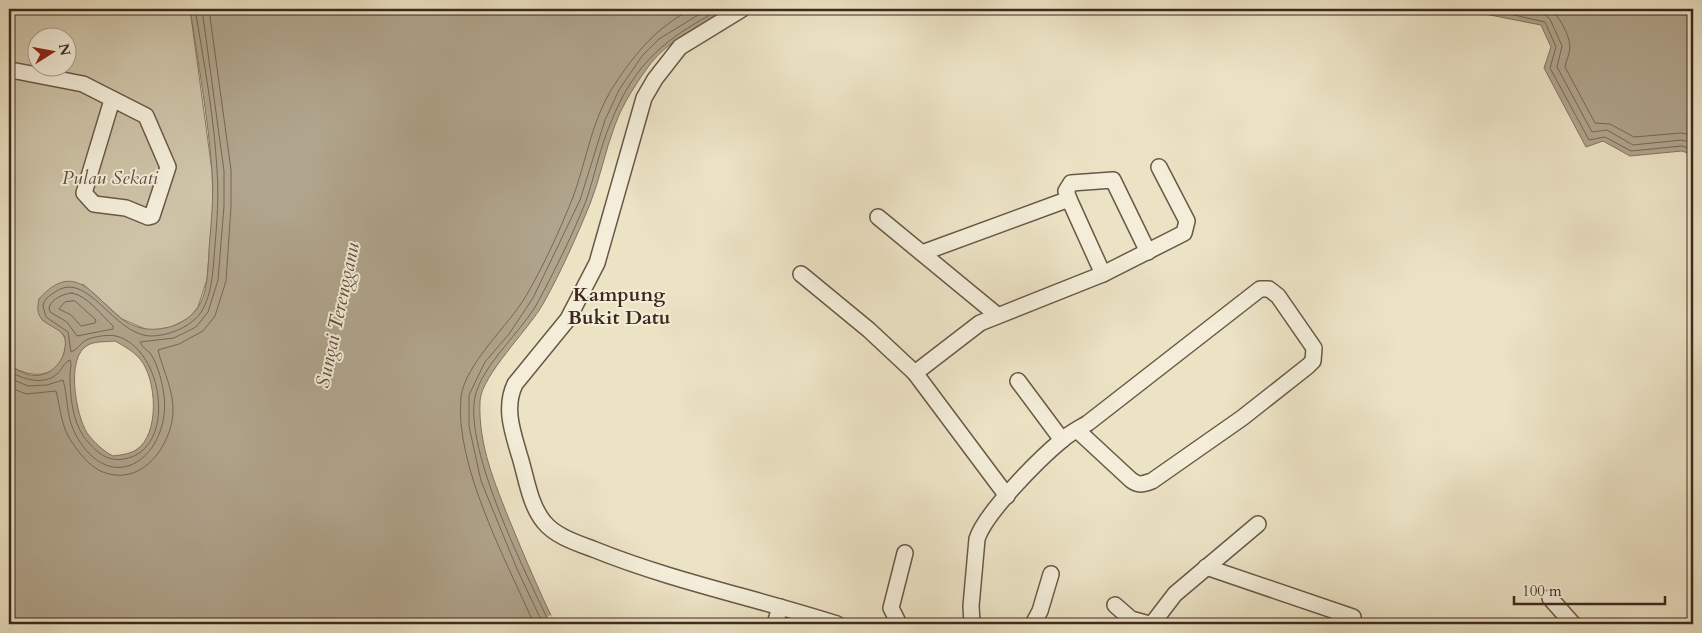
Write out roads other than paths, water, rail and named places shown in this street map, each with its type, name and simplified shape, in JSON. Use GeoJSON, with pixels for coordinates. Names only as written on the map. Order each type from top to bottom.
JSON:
{"type":"FeatureCollection","features":[{"type":"Feature","properties":{"kind":"street"},"geometry":{"type":"LineString","coordinates":[[742,9],[680,47],[655,79],[644,98],[598,263],[568,319],[515,384],[510,394],[509,409],[512,429],[535,506],[544,522],[572,540],[623,562],[837,624]]}},
{"type":"Feature","properties":{"kind":"street"},"geometry":{"type":"LineString","coordinates":[[9,72],[16,71],[83,84],[146,116],[168,167],[152,216],[148,217],[126,208],[94,204],[84,193],[112,100]]}},
{"type":"Feature","properties":{"kind":"street"},"geometry":{"type":"LineString","coordinates":[[915,373],[964,334],[997,315],[1103,274],[1184,233],[1187,227],[1186,221],[1159,167]]}},
{"type":"Feature","properties":{"kind":"street"},"geometry":{"type":"LineString","coordinates":[[1103,274],[1066,191],[1071,183],[1113,180],[1148,252]]}},
{"type":"Feature","properties":{"kind":"street"},"geometry":{"type":"LineString","coordinates":[[922,253],[1069,199]]}},
{"type":"Feature","properties":{"kind":"street"},"geometry":{"type":"LineString","coordinates":[[878,217],[997,315]]}},
{"type":"Feature","properties":{"kind":"street"},"geometry":{"type":"LineString","coordinates":[[800,274],[869,330],[915,373],[1006,496]]}},
{"type":"Feature","properties":{"kind":"street"},"geometry":{"type":"LineString","coordinates":[[972,624],[971,606],[977,539],[985,521],[1006,496],[1062,440],[1260,289],[1269,289],[1278,296],[1314,348],[1313,361],[1279,389],[1234,424],[1152,480],[1143,484],[1137,484],[1131,480],[1077,430]]}},
{"type":"Feature","properties":{"kind":"street"},"geometry":{"type":"LineString","coordinates":[[1018,381],[1062,440]]}},
{"type":"Feature","properties":{"kind":"street"},"geometry":{"type":"LineString","coordinates":[[1115,605],[1131,619],[1150,624],[1166,603],[1258,524]]}},
{"type":"Feature","properties":{"kind":"street"},"geometry":{"type":"LineString","coordinates":[[899,624],[892,608],[905,553]]}},
{"type":"Feature","properties":{"kind":"street"},"geometry":{"type":"LineString","coordinates":[[1206,567],[1354,617],[1347,624]]}},
{"type":"Feature","properties":{"kind":"street"},"geometry":{"type":"LineString","coordinates":[[1033,624],[1040,611],[1051,574]]}},
{"type":"Feature","properties":{"kind":"street"},"geometry":{"type":"LineString","coordinates":[[1550,598],[1573,624]]}},
{"type":"Feature","properties":{"kind":"street"},"geometry":{"type":"LineString","coordinates":[[774,624],[780,608]]}},
{"type":"Feature","properties":{"kind":"water","name":"Sungai Terengganu"},"geometry":{"type":"Polygon","coordinates":[[[190,9],[732,9],[688,32],[668,46],[651,63],[636,85],[618,117],[590,204],[556,280],[543,304],[497,366],[482,391],[480,417],[489,464],[516,537],[555,624],[9,624],[9,365],[26,374],[35,376],[43,374],[57,366],[64,352],[65,343],[64,335],[41,318],[38,307],[39,299],[52,287],[63,282],[74,282],[84,286],[127,322],[137,327],[154,329],[178,324],[194,313],[201,303],[208,273],[213,181],[190,9]],[[115,341],[88,345],[81,351],[75,373],[76,400],[83,425],[96,443],[113,456],[136,450],[144,443],[152,420],[153,406],[153,393],[146,368],[137,356],[115,341]]]}},
{"type":"Feature","properties":{"kind":"water"},"geometry":{"type":"Polygon","coordinates":[[[1480,9],[1689,9],[1693,11],[1693,155],[1682,151],[1630,156],[1603,141],[1586,147],[1544,68],[1551,47],[1541,25],[1485,14],[1480,9]]]}},
{"type":"Feature","properties":{"kind":"district","name":"Kampung Bukit Datu"},"geometry":{"type":"Point","coordinates":[619,306]}},
{"type":"Feature","properties":{"kind":"park label","name":"Pulau Sekati"},"geometry":{"type":"Point","coordinates":[110,177]}}]}
